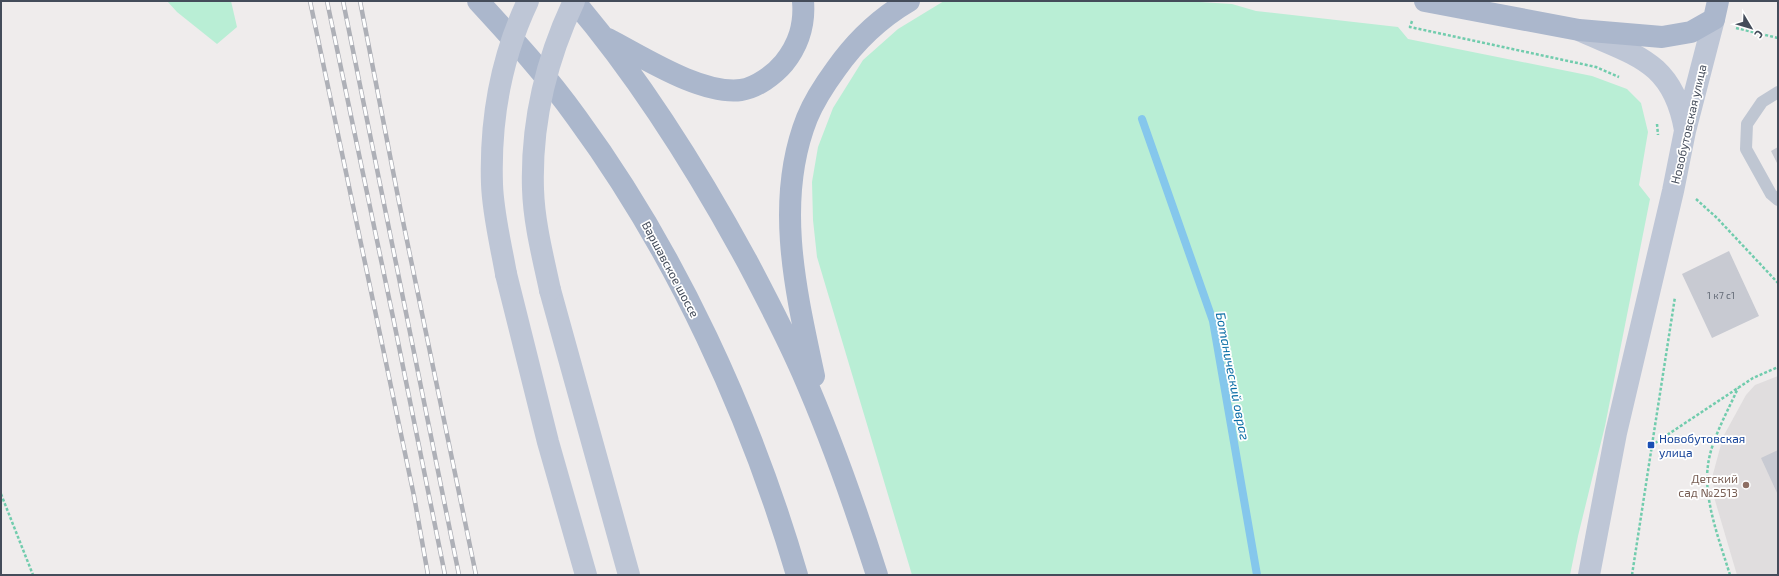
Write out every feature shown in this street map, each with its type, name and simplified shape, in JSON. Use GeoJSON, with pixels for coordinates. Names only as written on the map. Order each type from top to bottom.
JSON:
{"type":"FeatureCollection","features":[{"type":"Feature","properties":{"kind":"main road","name":"Варшавское шоссе"},"geometry":{"type":"LineString","coordinates":[[478,1],[536,64],[573,111],[608,162],[648,226],[706,337],[734,400],[782,525],[797,575]]}},
{"type":"Feature","properties":{"kind":"main road"},"geometry":{"type":"LineString","coordinates":[[574,1],[604,37],[657,112],[700,178],[732,235],[799,365],[854,505],[877,575]]}},
{"type":"Feature","properties":{"kind":"main road"},"geometry":{"type":"LineString","coordinates":[[604,37],[696,83],[725,90],[742,90],[762,82],[781,67],[793,51],[801,33],[804,16],[803,1]]}},
{"type":"Feature","properties":{"kind":"main road"},"geometry":{"type":"LineString","coordinates":[[827,433],[802,323],[793,270],[790,228],[790,186],[796,149],[807,117],[824,85],[845,57],[868,32],[896,8],[909,1]]}},
{"type":"Feature","properties":{"kind":"main road"},"geometry":{"type":"LineString","coordinates":[[1425,1],[1579,30],[1662,37],[1691,32],[1721,15]]}},
{"type":"Feature","properties":{"kind":"street"},"geometry":{"type":"LineString","coordinates":[[528,1],[508,55],[498,94],[493,131],[492,185],[506,274],[548,442],[586,575]]}},
{"type":"Feature","properties":{"kind":"street"},"geometry":{"type":"LineString","coordinates":[[574,1],[560,30],[539,102],[535,134],[533,189],[538,236],[550,290],[629,575]]}},
{"type":"Feature","properties":{"kind":"street","name":"Новобутовская улица"},"geometry":{"type":"LineString","coordinates":[[1589,575],[1616,432],[1671,198],[1685,131],[1721,15]]}},
{"type":"Feature","properties":{"kind":"street"},"geometry":{"type":"LineString","coordinates":[[1579,30],[1632,54],[1654,66],[1670,84],[1681,111],[1685,131]]}},
{"type":"Feature","properties":{"kind":"lane"},"geometry":{"type":"LineString","coordinates":[[1778,92],[1762,102],[1747,124],[1746,149],[1771,194],[1778,200]]}},
{"type":"Feature","properties":{"kind":"path"},"geometry":{"type":"LineString","coordinates":[[1721,15],[1736,28],[1778,38]]}},
{"type":"Feature","properties":{"kind":"path"},"geometry":{"type":"LineString","coordinates":[[1410,27],[1596,67],[1622,78]]}},
{"type":"Feature","properties":{"kind":"path"},"geometry":{"type":"LineString","coordinates":[[1657,123],[1659,138]]}},
{"type":"Feature","properties":{"kind":"path"},"geometry":{"type":"LineString","coordinates":[[1691,194],[1717,218],[1778,283]]}},
{"type":"Feature","properties":{"kind":"path"},"geometry":{"type":"LineString","coordinates":[[1632,575],[1675,296]]}},
{"type":"Feature","properties":{"kind":"path"},"geometry":{"type":"LineString","coordinates":[[1652,445],[1753,378],[1778,368]]}},
{"type":"Feature","properties":{"kind":"path"},"geometry":{"type":"LineString","coordinates":[[1730,575],[1708,495],[1708,465],[1719,430],[1738,388]]}},
{"type":"Feature","properties":{"kind":"path"},"geometry":{"type":"LineString","coordinates":[[1,494],[33,575]]}},
{"type":"Feature","properties":{"kind":"shaded area","name":"Детский сад №2513"},"geometry":{"type":"Polygon","coordinates":[[[1778,376],[1778,575],[1737,575],[1714,497],[1713,474],[1723,437],[1746,395],[1755,385],[1778,376]]]}},
{"type":"Feature","properties":{"kind":"green space"},"geometry":{"type":"Polygon","coordinates":[[[167,1],[231,1],[237,27],[217,44],[177,12],[167,1]]]}},
{"type":"Feature","properties":{"kind":"green space"},"geometry":{"type":"Polygon","coordinates":[[[944,1],[1184,1],[1232,4],[1256,11],[1398,27],[1408,39],[1592,76],[1627,89],[1641,103],[1648,132],[1639,185],[1650,199],[1605,426],[1570,575],[912,575],[817,257],[813,220],[812,182],[818,147],[833,108],[863,60],[898,29],[944,1]]]}},
{"type":"Feature","properties":{"kind":"building"},"geometry":{"type":"Polygon","coordinates":[[[1778,147],[1778,165],[1771,151],[1778,147]]]}},
{"type":"Feature","properties":{"kind":"building"},"geometry":{"type":"Polygon","coordinates":[[[1729,251],[1759,316],[1712,338],[1682,274],[1729,251]]]}},
{"type":"Feature","properties":{"kind":"building"},"geometry":{"type":"Polygon","coordinates":[[[1778,450],[1778,495],[1761,458],[1778,450]]]}},
{"type":"Feature","properties":{"kind":"waterway","name":"Ботанический овраг"},"geometry":{"type":"LineString","coordinates":[[1142,119],[1213,321],[1257,575]]}},
{"type":"Feature","properties":{"kind":"railway"},"geometry":{"type":"LineString","coordinates":[[310,1],[414,496],[428,575]]}},
{"type":"Feature","properties":{"kind":"railway"},"geometry":{"type":"LineString","coordinates":[[327,1],[445,575]]}},
{"type":"Feature","properties":{"kind":"railway"},"geometry":{"type":"LineString","coordinates":[[343,1],[459,575]]}},
{"type":"Feature","properties":{"kind":"railway"},"geometry":{"type":"LineString","coordinates":[[360,1],[399,202],[476,575]]}},
{"type":"Feature","properties":{"kind":"place","name":"Новобутовская улица"},"geometry":{"type":"Point","coordinates":[1651,445]}},
{"type":"Feature","properties":{"kind":"place","name":"Детский сад №2513"},"geometry":{"type":"Point","coordinates":[1746,485]}}]}
